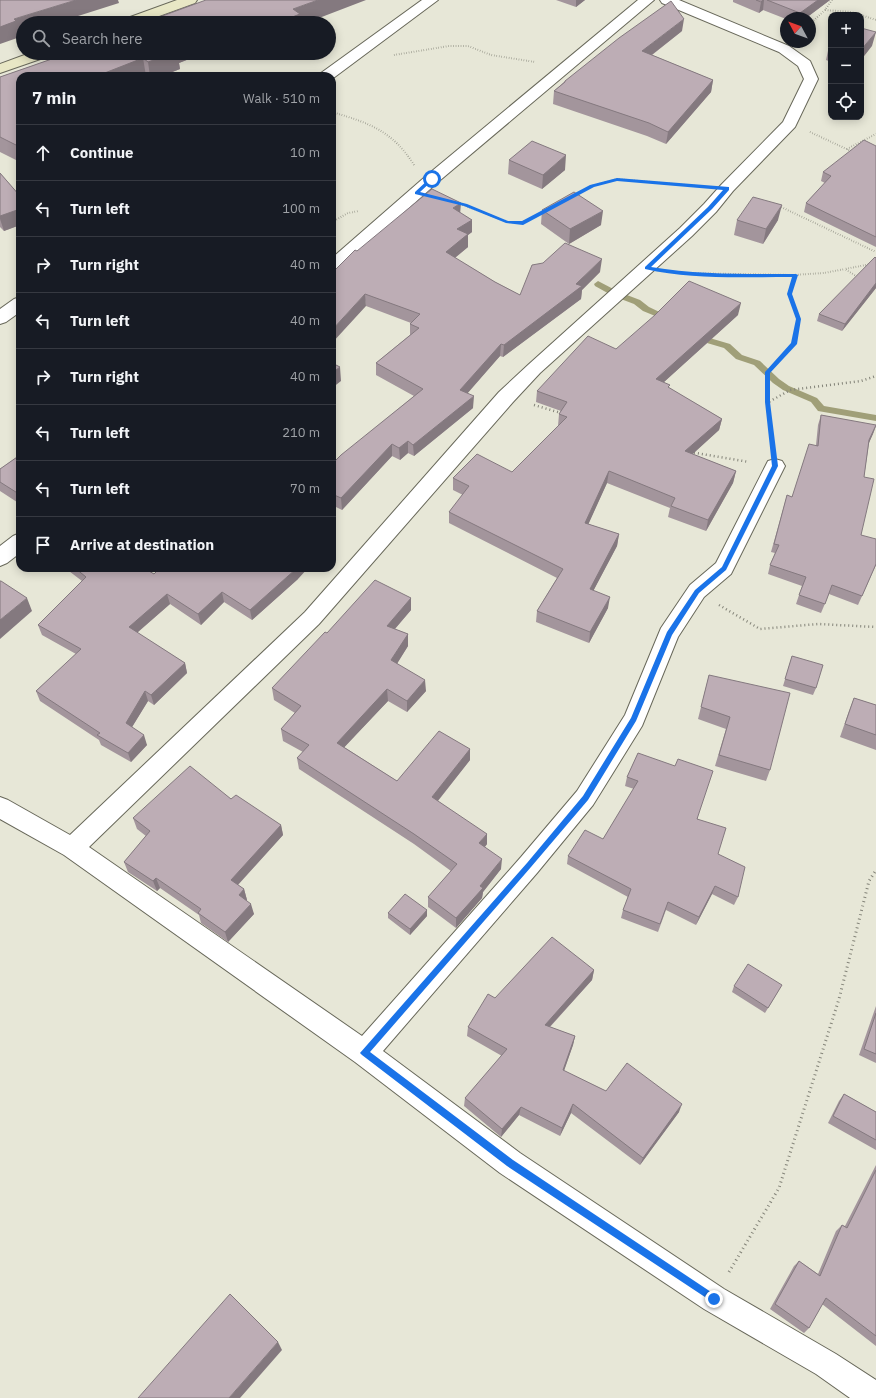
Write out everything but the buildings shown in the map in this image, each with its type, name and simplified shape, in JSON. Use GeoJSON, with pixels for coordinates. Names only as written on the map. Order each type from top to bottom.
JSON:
{"type":"FeatureCollection","features":[{"type":"Feature","properties":{"kind":"main road"},"geometry":{"type":"LineString","coordinates":[[146,16],[190,0]]}},
{"type":"Feature","properties":{"kind":"main road"},"geometry":{"type":"LineString","coordinates":[[0,69],[25,60]]}},
{"type":"Feature","properties":{"kind":"street"},"geometry":{"type":"LineString","coordinates":[[332,72],[431,0]]}},
{"type":"Feature","properties":{"kind":"street"},"geometry":{"type":"LineString","coordinates":[[336,263],[432,179],[647,0]]}},
{"type":"Feature","properties":{"kind":"street"},"geometry":{"type":"LineString","coordinates":[[72,848],[312,618],[506,397],[546,358],[691,227],[790,124],[811,79],[805,64],[784,49],[667,0]]}},
{"type":"Feature","properties":{"kind":"street"},"geometry":{"type":"LineString","coordinates":[[0,318],[16,306]]}},
{"type":"Feature","properties":{"kind":"street"},"geometry":{"type":"LineString","coordinates":[[364,1053],[529,865],[585,798],[634,719],[669,634],[697,591],[724,568],[775,466]]}},
{"type":"Feature","properties":{"kind":"street"},"geometry":{"type":"LineString","coordinates":[[0,558],[16,544]]}},
{"type":"Feature","properties":{"kind":"street"},"geometry":{"type":"LineString","coordinates":[[0,807],[72,848],[364,1053],[510,1163],[714,1299],[826,1364],[876,1398]]}},
{"type":"Feature","properties":{"kind":"path"},"geometry":{"type":"LineString","coordinates":[[816,18],[825,10],[832,0]]}},
{"type":"Feature","properties":{"kind":"path"},"geometry":{"type":"LineString","coordinates":[[825,10],[851,12]]}},
{"type":"Feature","properties":{"kind":"path"},"geometry":{"type":"LineString","coordinates":[[864,16],[876,20]]}},
{"type":"Feature","properties":{"kind":"path"},"geometry":{"type":"LineString","coordinates":[[388,56],[449,46],[468,46],[491,55],[505,58],[568,66]]}},
{"type":"Feature","properties":{"kind":"path"},"geometry":{"type":"LineString","coordinates":[[336,113],[355,119],[396,141],[408,155],[418,173],[432,179]]}},
{"type":"Feature","properties":{"kind":"path"},"geometry":{"type":"LineString","coordinates":[[790,124],[847,148],[853,152]]}},
{"type":"Feature","properties":{"kind":"path"},"geometry":{"type":"LineString","coordinates":[[847,148],[876,134]]}},
{"type":"Feature","properties":{"kind":"path"},"geometry":{"type":"LineString","coordinates":[[574,196],[592,186],[617,179],[727,188]]}},
{"type":"Feature","properties":{"kind":"path"},"geometry":{"type":"LineString","coordinates":[[416,193],[465,205],[508,222],[523,223],[549,209]]}},
{"type":"Feature","properties":{"kind":"path"},"geometry":{"type":"LineString","coordinates":[[778,206],[876,252]]}},
{"type":"Feature","properties":{"kind":"path"},"geometry":{"type":"LineString","coordinates":[[336,220],[348,213],[362,210]]}},
{"type":"Feature","properties":{"kind":"path"},"geometry":{"type":"LineString","coordinates":[[647,268],[674,273],[712,275],[796,275],[822,274],[876,263]]}},
{"type":"Feature","properties":{"kind":"path"},"geometry":{"type":"LineString","coordinates":[[845,269],[863,281]]}},
{"type":"Feature","properties":{"kind":"path"},"geometry":{"type":"LineString","coordinates":[[683,450],[705,456],[775,466],[767,402],[767,372],[794,344],[798,319],[789,294],[796,275]]}},
{"type":"Feature","properties":{"kind":"path"},"geometry":{"type":"LineString","coordinates":[[767,402],[790,390],[861,381],[876,376]]}},
{"type":"Feature","properties":{"kind":"path"},"geometry":{"type":"LineString","coordinates":[[506,397],[561,413]]}},
{"type":"Feature","properties":{"kind":"path"},"geometry":{"type":"LineString","coordinates":[[697,591],[760,629],[818,624],[876,627]]}},
{"type":"Feature","properties":{"kind":"path"},"geometry":{"type":"LineString","coordinates":[[714,1299],[779,1188],[839,999],[869,881],[876,870]]}},
{"type":"Feature","properties":{"kind":"waterway"},"geometry":{"type":"LineString","coordinates":[[598,284],[616,294],[637,302],[646,309],[670,319]]}},
{"type":"Feature","properties":{"kind":"waterway"},"geometry":{"type":"LineString","coordinates":[[698,334],[710,341],[727,346],[739,357],[757,363],[776,381],[786,388],[814,400],[821,409],[876,418]]}},
{"type":"Feature","properties":{"kind":"route"},"geometry":{"type":"LineString","coordinates":[[432,179],[416,193],[465,205],[508,222],[523,223],[592,186],[617,179],[727,188],[710,208],[647,268],[674,273],[712,275],[796,275],[789,294],[798,319],[794,344],[767,372],[767,402],[775,466],[724,568],[697,591],[669,634],[634,719],[585,798],[529,865],[364,1053],[510,1163],[714,1299]]}}]}
